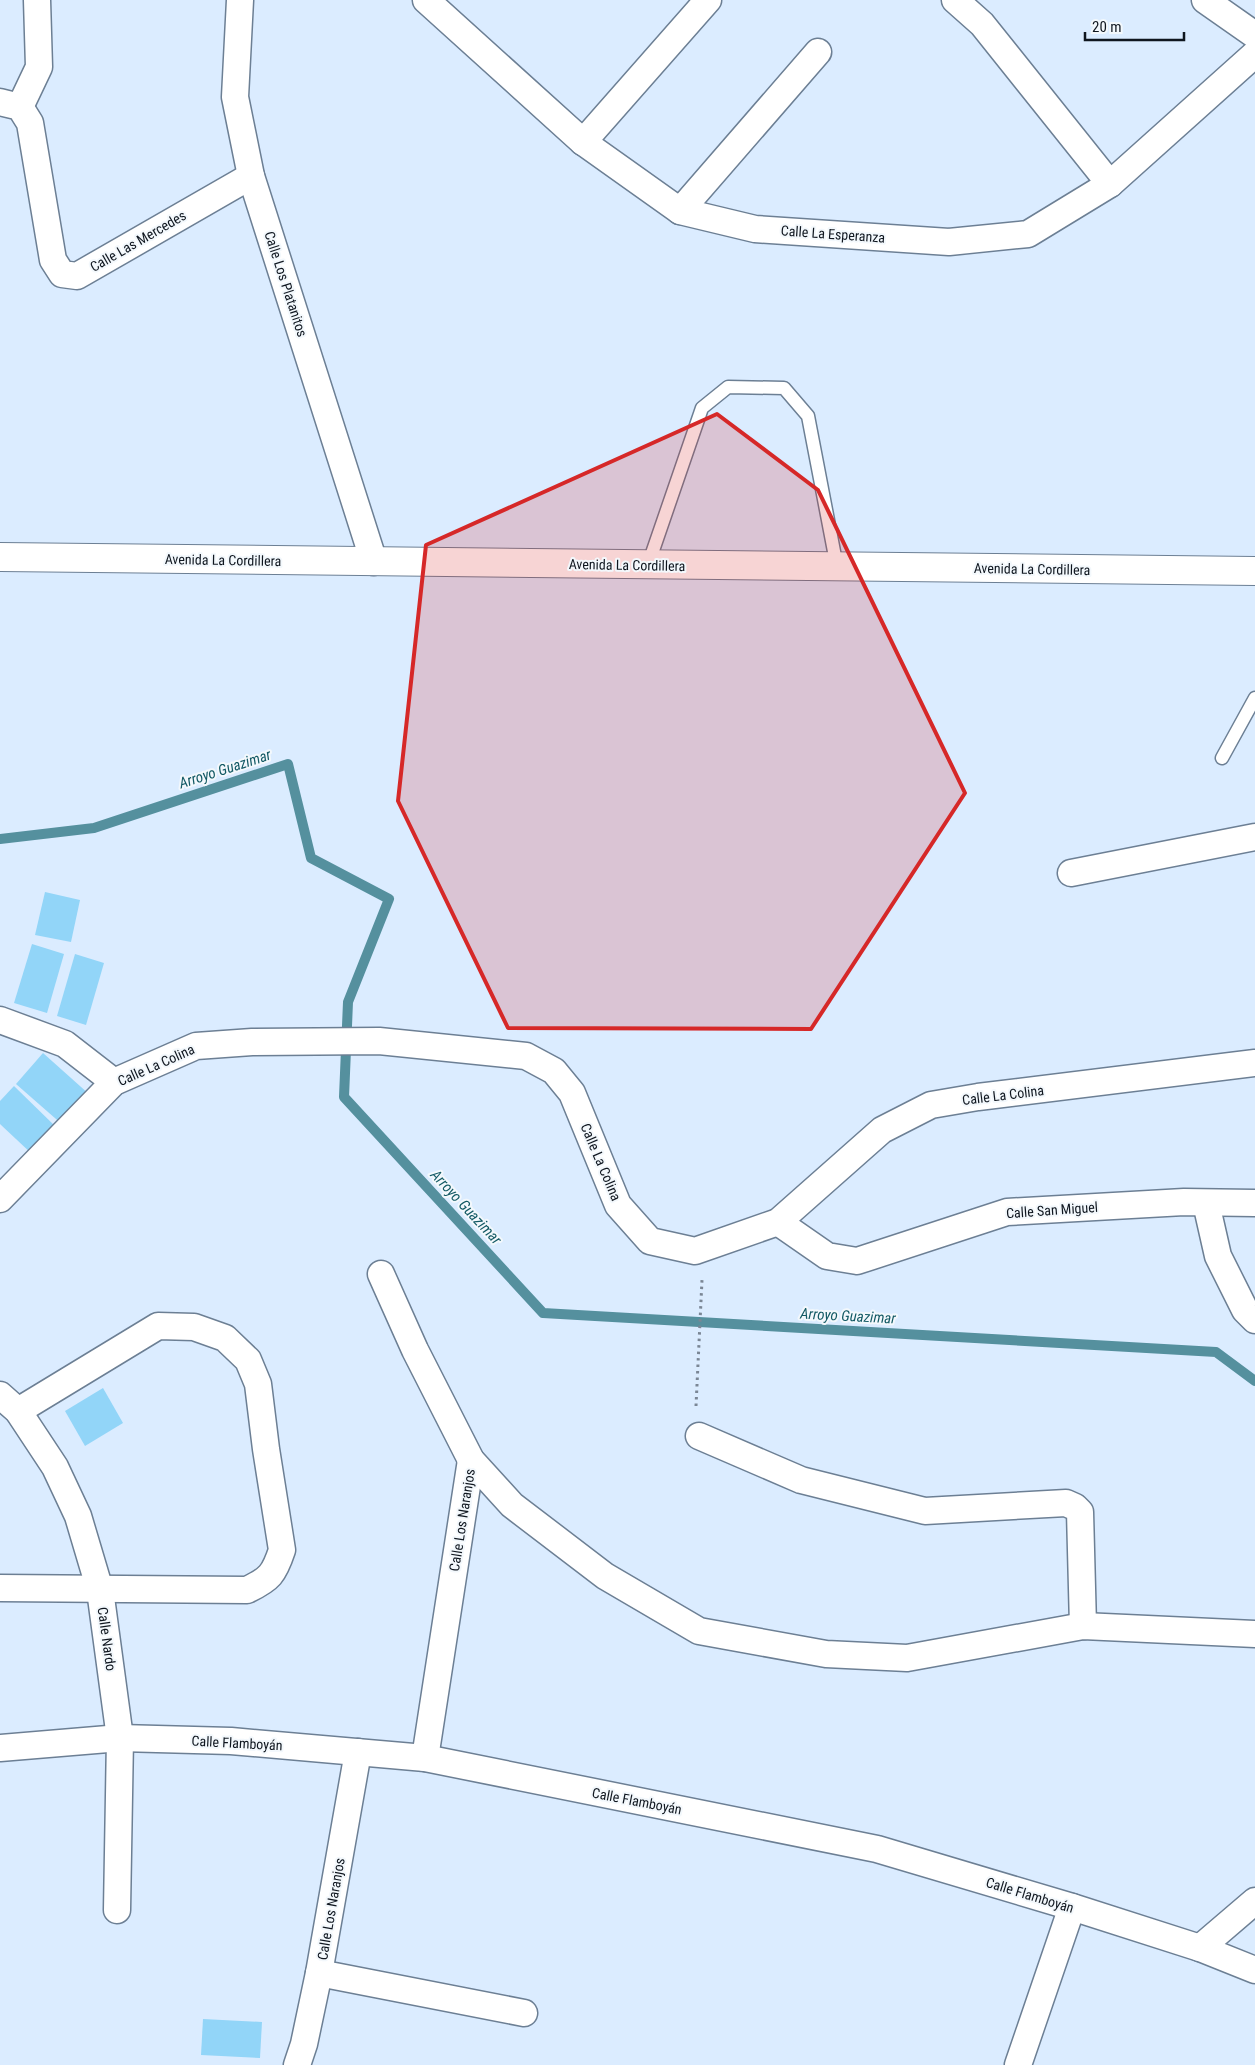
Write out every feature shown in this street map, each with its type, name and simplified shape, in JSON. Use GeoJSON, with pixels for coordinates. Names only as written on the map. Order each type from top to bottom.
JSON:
{"type":"FeatureCollection","features":[{"type":"Feature","properties":{"kind":"main road","name":"Avenida La Cordillera"},"geometry":{"type":"LineString","coordinates":[[0,557],[1255,571]]}},
{"type":"Feature","properties":{"kind":"street"},"geometry":{"type":"LineString","coordinates":[[10,104],[39,67],[37,0]]}},
{"type":"Feature","properties":{"kind":"street","name":"Calle Los Platanitos"},"geometry":{"type":"LineString","coordinates":[[240,0],[235,97],[251,176],[374,562]]}},
{"type":"Feature","properties":{"kind":"street","name":"Calle La Esperanza"},"geometry":{"type":"LineString","coordinates":[[427,0],[583,142],[680,211],[755,229],[949,242],[1028,234],[1110,184],[1255,54]]}},
{"type":"Feature","properties":{"kind":"street"},"geometry":{"type":"LineString","coordinates":[[583,142],[708,0]]}},
{"type":"Feature","properties":{"kind":"street"},"geometry":{"type":"LineString","coordinates":[[955,0],[982,24],[1110,184]]}},
{"type":"Feature","properties":{"kind":"street"},"geometry":{"type":"LineString","coordinates":[[1206,0],[1255,35]]}},
{"type":"Feature","properties":{"kind":"street"},"geometry":{"type":"LineString","coordinates":[[680,211],[818,52]]}},
{"type":"Feature","properties":{"kind":"street","name":"Calle Las Mercedes"},"geometry":{"type":"LineString","coordinates":[[10,104],[30,123],[53,260],[62,274],[77,276],[251,176]]}},
{"type":"Feature","properties":{"kind":"street"},"geometry":{"type":"LineString","coordinates":[[1072,873],[1255,837]]}},
{"type":"Feature","properties":{"kind":"street"},"geometry":{"type":"LineString","coordinates":[[0,1020],[65,1044],[114,1082]]}},
{"type":"Feature","properties":{"kind":"street","name":"Calle La Colina"},"geometry":{"type":"LineString","coordinates":[[0,1198],[114,1082],[196,1046],[252,1042],[379,1041],[526,1056],[554,1071],[572,1093],[618,1205],[650,1240],[695,1251],[703,1250],[778,1222],[882,1130],[932,1105],[978,1097],[1255,1064]]}},
{"type":"Feature","properties":{"kind":"street","name":"Calle San Miguel"},"geometry":{"type":"LineString","coordinates":[[778,1222],[827,1256],[857,1261],[1007,1212],[1184,1202],[1255,1204]]}},
{"type":"Feature","properties":{"kind":"street"},"geometry":{"type":"LineString","coordinates":[[1206,1203],[1218,1256],[1245,1310],[1255,1320]]}},
{"type":"Feature","properties":{"kind":"street"},"geometry":{"type":"LineString","coordinates":[[381,1274],[415,1350],[471,1460],[512,1505],[604,1576],[699,1631],[826,1654],[907,1658],[1083,1626],[1255,1634]]}},
{"type":"Feature","properties":{"kind":"street"},"geometry":{"type":"LineString","coordinates":[[0,1588],[247,1590],[266,1581],[277,1566],[282,1550],[258,1384],[248,1360],[225,1338],[194,1327],[158,1326],[9,1403]]}},
{"type":"Feature","properties":{"kind":"street","name":"Calle Nardo"},"geometry":{"type":"LineString","coordinates":[[9,1403],[55,1467],[78,1516],[100,1590],[120,1738],[118,1910]]}},
{"type":"Feature","properties":{"kind":"street"},"geometry":{"type":"LineString","coordinates":[[699,1436],[801,1480],[925,1511],[1066,1503],[1075,1507],[1080,1512],[1083,1626]]}},
{"type":"Feature","properties":{"kind":"street","name":"Calle Los Naranjos"},"geometry":{"type":"LineString","coordinates":[[425,1758],[471,1460]]}},
{"type":"Feature","properties":{"kind":"street","name":"Calle Flamboyán"},"geometry":{"type":"LineString","coordinates":[[0,1748],[120,1738],[231,1741],[425,1758],[877,1849],[1072,1907],[1200,1948],[1255,1970]]}},
{"type":"Feature","properties":{"kind":"street","name":"Calle Los Naranjos"},"geometry":{"type":"LineString","coordinates":[[297,2065],[304,2044],[320,1973],[358,1752]]}},
{"type":"Feature","properties":{"kind":"street"},"geometry":{"type":"LineString","coordinates":[[1200,1948],[1255,1901]]}},
{"type":"Feature","properties":{"kind":"street"},"geometry":{"type":"LineString","coordinates":[[1018,2065],[1072,1907]]}},
{"type":"Feature","properties":{"kind":"street"},"geometry":{"type":"LineString","coordinates":[[320,1973],[524,2013]]}},
{"type":"Feature","properties":{"kind":"lane"},"geometry":{"type":"LineString","coordinates":[[648,565],[702,408],[728,387],[738,387],[784,388],[808,416],[837,567]]}},
{"type":"Feature","properties":{"kind":"lane"},"geometry":{"type":"LineString","coordinates":[[1222,758],[1255,698]]}},
{"type":"Feature","properties":{"kind":"path"},"geometry":{"type":"LineString","coordinates":[[699,1436],[692,1429],[692,1424],[696,1406],[703,1250]]}},
{"type":"Feature","properties":{"kind":"highlighted area"},"geometry":{"type":"Polygon","coordinates":[[[717,414],[818,490],[965,793],[811,1029],[508,1028],[398,801],[426,545],[717,414]]]}},
{"type":"Feature","properties":{"kind":"building"},"geometry":{"type":"Polygon","coordinates":[[[45,892],[80,900],[71,942],[35,935],[45,892]]]}},
{"type":"Feature","properties":{"kind":"building"},"geometry":{"type":"Polygon","coordinates":[[[32,944],[64,954],[47,1013],[14,1003],[32,944]]]}},
{"type":"Feature","properties":{"kind":"building"},"geometry":{"type":"Polygon","coordinates":[[[75,954],[104,963],[86,1025],[57,1016],[75,954]]]}},
{"type":"Feature","properties":{"kind":"building"},"geometry":{"type":"Polygon","coordinates":[[[43,1053],[90,1095],[64,1126],[16,1084],[43,1053]]]}},
{"type":"Feature","properties":{"kind":"building"},"geometry":{"type":"Polygon","coordinates":[[[14,1086],[58,1129],[33,1155],[0,1124],[0,1101],[14,1086]]]}},
{"type":"Feature","properties":{"kind":"building"},"geometry":{"type":"Polygon","coordinates":[[[103,1388],[123,1423],[85,1446],[65,1411],[103,1388]]]}},
{"type":"Feature","properties":{"kind":"building"},"geometry":{"type":"Polygon","coordinates":[[[203,2019],[262,2022],[260,2058],[201,2055],[203,2019]]]}},
{"type":"Feature","properties":{"kind":"waterway","name":"Arroyo Guazimar"},"geometry":{"type":"LineString","coordinates":[[0,839],[94,828],[288,764],[311,858],[389,899],[348,1002],[344,1097],[543,1313],[1216,1352],[1255,1381]]}}]}
